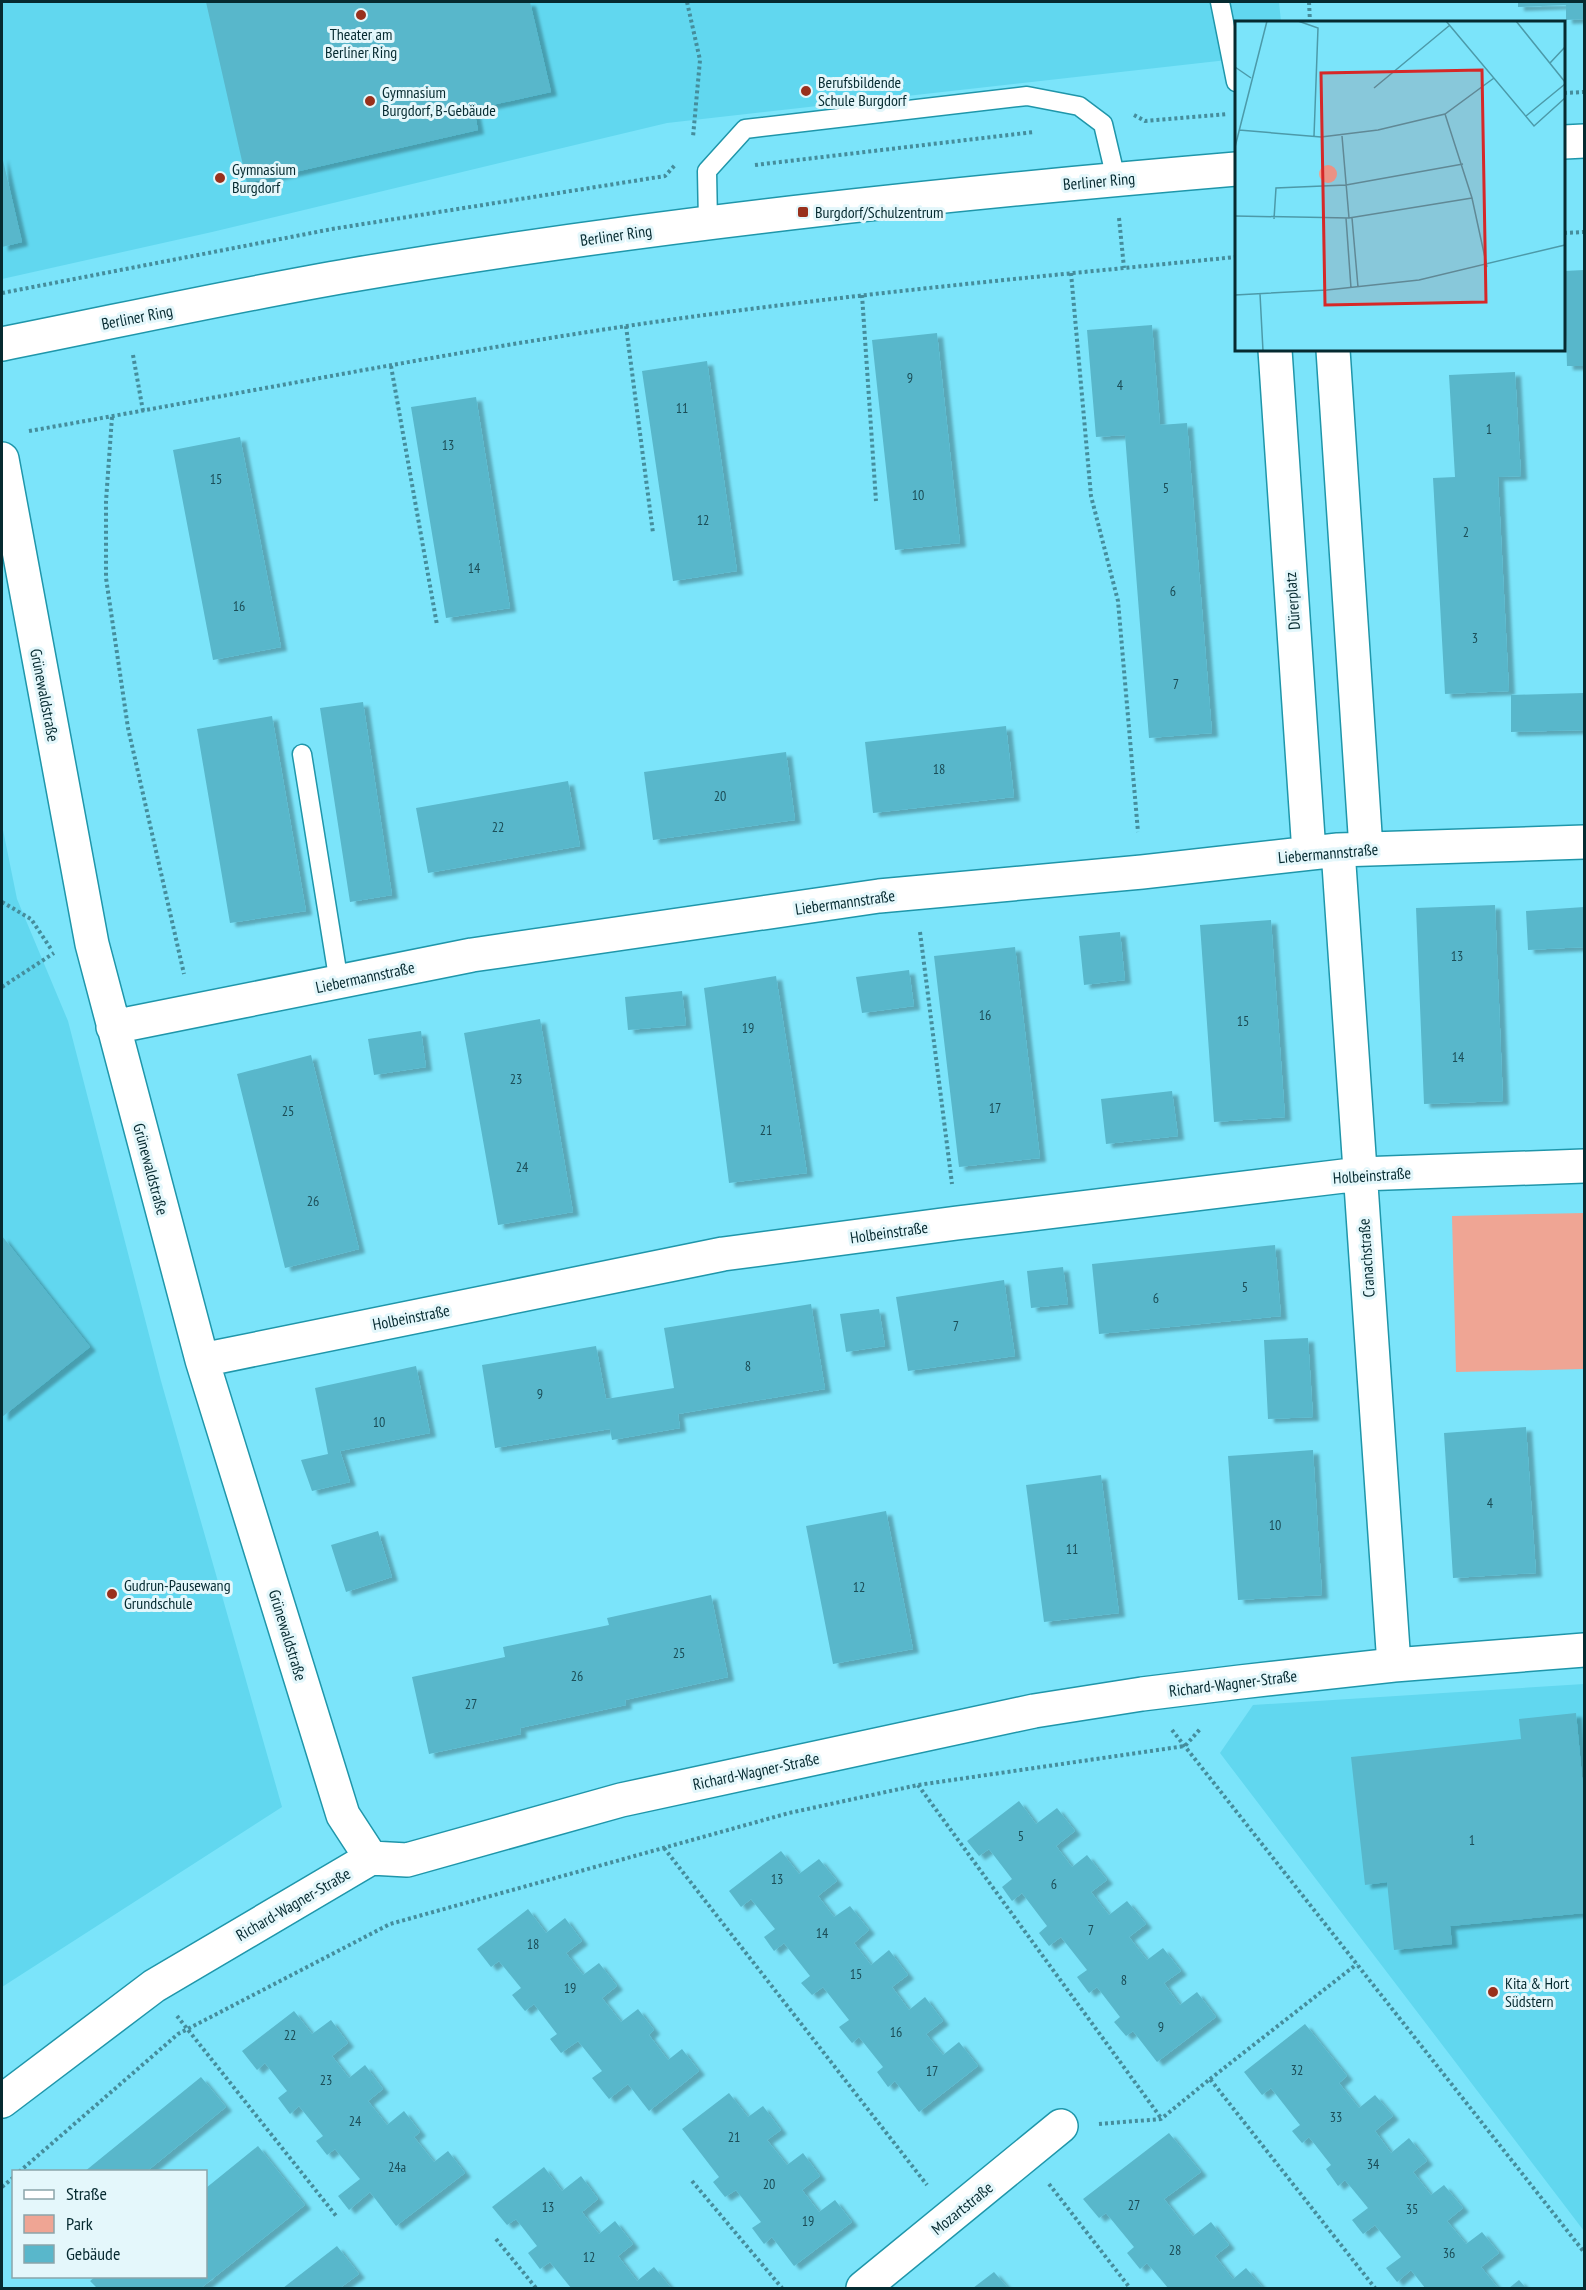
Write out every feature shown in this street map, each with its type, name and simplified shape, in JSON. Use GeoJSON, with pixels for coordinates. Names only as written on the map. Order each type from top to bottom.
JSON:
{"type":"FeatureCollection","features":[{"type":"Feature","properties":{"kind":"street"},"geometry":{"type":"LineString","coordinates":[[1565,142],[1584,141]]}},
{"type":"Feature","properties":{"kind":"street","name":"Berliner Ring"},"geometry":{"type":"LineString","coordinates":[[2,344],[351,275],[650,230],[948,194],[1235,169]]}},
{"type":"Feature","properties":{"kind":"street","name":"Dürerplatz"},"geometry":{"type":"LineString","coordinates":[[1275,351],[1338,851]]}},
{"type":"Feature","properties":{"kind":"street"},"geometry":{"type":"LineString","coordinates":[[1334,351],[1338,851]]}},
{"type":"Feature","properties":{"kind":"street","name":"Grünewaldstraße"},"geometry":{"type":"LineString","coordinates":[[2,459],[92,944],[113,1027],[202,1360],[343,1815],[371,1858]]}},
{"type":"Feature","properties":{"kind":"street","name":"Liebermannstraße"},"geometry":{"type":"LineString","coordinates":[[113,1027],[192,1013],[472,955],[915,893],[1338,851],[1584,842]]}},
{"type":"Feature","properties":{"kind":"street","name":"Cranachstraße"},"geometry":{"type":"LineString","coordinates":[[1338,851],[1394,1665]]}},
{"type":"Feature","properties":{"kind":"street","name":"Holbeinstraße"},"geometry":{"type":"LineString","coordinates":[[202,1360],[723,1254],[1360,1174],[1584,1166]]}},
{"type":"Feature","properties":{"kind":"street","name":"Richard-Wagner-Straße"},"geometry":{"type":"LineString","coordinates":[[2,2101],[154,1986],[371,1858],[407,1860],[621,1800],[1034,1711],[1240,1682],[1394,1665],[1584,1650]]}},
{"type":"Feature","properties":{"kind":"street","name":"Mozartstraße"},"geometry":{"type":"LineString","coordinates":[[863,2289],[1061,2127]]}},
{"type":"Feature","properties":{"kind":"lane"},"geometry":{"type":"LineString","coordinates":[[1220,2],[1235,77]]}},
{"type":"Feature","properties":{"kind":"lane"},"geometry":{"type":"LineString","coordinates":[[708,224],[707,171],[745,129],[1027,96],[1079,106],[1103,124],[1116,179]]}},
{"type":"Feature","properties":{"kind":"lane"},"geometry":{"type":"LineString","coordinates":[[302,754],[339,983]]}},
{"type":"Feature","properties":{"kind":"path"},"geometry":{"type":"LineString","coordinates":[[687,2],[700,60],[692,146],[698,138]]}},
{"type":"Feature","properties":{"kind":"path"},"geometry":{"type":"LineString","coordinates":[[1309,2],[1310,21]]}},
{"type":"Feature","properties":{"kind":"path"},"geometry":{"type":"LineString","coordinates":[[1565,93],[1584,92]]}},
{"type":"Feature","properties":{"kind":"path"},"geometry":{"type":"LineString","coordinates":[[1125,110],[1145,121],[1235,113]]}},
{"type":"Feature","properties":{"kind":"path"},"geometry":{"type":"LineString","coordinates":[[753,166],[1042,131]]}},
{"type":"Feature","properties":{"kind":"path"},"geometry":{"type":"LineString","coordinates":[[2,293],[332,229],[665,176],[678,161]]}},
{"type":"Feature","properties":{"kind":"path"},"geometry":{"type":"LineString","coordinates":[[1116,179],[1124,268]]}},
{"type":"Feature","properties":{"kind":"path"},"geometry":{"type":"LineString","coordinates":[[1565,233],[1584,232]]}},
{"type":"Feature","properties":{"kind":"path"},"geometry":{"type":"LineString","coordinates":[[24,432],[626,326],[862,295],[1235,257]]}},
{"type":"Feature","properties":{"kind":"path"},"geometry":{"type":"LineString","coordinates":[[1071,273],[1091,496],[1118,601],[1142,872]]}},
{"type":"Feature","properties":{"kind":"path"},"geometry":{"type":"LineString","coordinates":[[862,295],[876,501]]}},
{"type":"Feature","properties":{"kind":"path"},"geometry":{"type":"LineString","coordinates":[[626,326],[653,533]]}},
{"type":"Feature","properties":{"kind":"path"},"geometry":{"type":"LineString","coordinates":[[391,366],[437,625]]}},
{"type":"Feature","properties":{"kind":"path"},"geometry":{"type":"LineString","coordinates":[[112,417],[106,501],[106,578],[128,728],[192,1013]]}},
{"type":"Feature","properties":{"kind":"path"},"geometry":{"type":"LineString","coordinates":[[915,893],[957,1223]]}},
{"type":"Feature","properties":{"kind":"path"},"geometry":{"type":"LineString","coordinates":[[2,987],[54,953],[92,944]]}},
{"type":"Feature","properties":{"kind":"path"},"geometry":{"type":"LineString","coordinates":[[21,2170],[178,2034],[390,1924],[789,1813],[918,1785],[1185,1746],[1240,1682]]}},
{"type":"Feature","properties":{"kind":"path"},"geometry":{"type":"LineString","coordinates":[[1142,1694],[1584,2252]]}},
{"type":"Feature","properties":{"kind":"path"},"geometry":{"type":"LineString","coordinates":[[918,1785],[1161,2119]]}},
{"type":"Feature","properties":{"kind":"path"},"geometry":{"type":"LineString","coordinates":[[663,1848],[951,2217]]}},
{"type":"Feature","properties":{"kind":"path"},"geometry":{"type":"LineString","coordinates":[[1061,2127],[1161,2119],[1357,1964]]}},
{"type":"Feature","properties":{"kind":"path"},"geometry":{"type":"LineString","coordinates":[[154,1986],[337,2217]]}},
{"type":"Feature","properties":{"kind":"path"},"geometry":{"type":"LineString","coordinates":[[1210,2079],[1375,2289]]}},
{"type":"Feature","properties":{"kind":"path"},"geometry":{"type":"LineString","coordinates":[[1026,2156],[1130,2289]]}},
{"type":"Feature","properties":{"kind":"path"},"geometry":{"type":"LineString","coordinates":[[692,2181],[782,2289]]}},
{"type":"Feature","properties":{"kind":"path"},"geometry":{"type":"LineString","coordinates":[[496,2239],[536,2289]]}},
{"type":"Feature","properties":{"kind":"shaded area","name":"Gymnasium Burgdorf"},"geometry":{"type":"Polygon","coordinates":[[[2,2],[1279,2],[1281,21],[1235,21],[1235,59],[667,123],[212,232],[2,279],[2,2]]]}},
{"type":"Feature","properties":{"kind":"shaded area","name":"Gudrun-Pausewang Grundschule"},"geometry":{"type":"Polygon","coordinates":[[[2,825],[17,899],[68,1021],[161,1381],[282,1807],[2,1987],[2,825]]]}},
{"type":"Feature","properties":{"kind":"shaded area","name":"Kita & Hort Südstern"},"geometry":{"type":"Polygon","coordinates":[[[1584,1684],[1584,2231],[1220,1753],[1253,1705],[1584,1684]]]}},
{"type":"Feature","properties":{"kind":"green space"},"geometry":{"type":"Polygon","coordinates":[[[1584,1213],[1584,1369],[1456,1372],[1452,1216],[1584,1213]]]}},
{"type":"Feature","properties":{"kind":"building","name":"Gymnasium Burgdorf, B-Gebäude"},"geometry":{"type":"Polygon","coordinates":[[[206,2],[530,2],[551,92],[474,109],[478,130],[247,183],[206,2]]]}},
{"type":"Feature","properties":{"kind":"building"},"geometry":{"type":"Polygon","coordinates":[[[1518,2],[1584,2],[1584,19],[1566,20],[1566,5],[1518,7],[1518,2]]]}},
{"type":"Feature","properties":{"kind":"building"},"geometry":{"type":"Polygon","coordinates":[[[2,156],[22,242],[2,247],[2,156]]]}},
{"type":"Feature","properties":{"kind":"building"},"geometry":{"type":"Polygon","coordinates":[[[1584,270],[1584,366],[1567,366],[1565,271],[1584,270]]]}},
{"type":"Feature","properties":{"kind":"building"},"geometry":{"type":"Polygon","coordinates":[[[1152,325],[1160,425],[1187,423],[1212,733],[1149,738],[1125,435],[1096,437],[1087,330],[1152,325]]]}},
{"type":"Feature","properties":{"kind":"building"},"geometry":{"type":"Polygon","coordinates":[[[937,333],[960,543],[895,550],[872,340],[937,333]]]}},
{"type":"Feature","properties":{"kind":"building"},"geometry":{"type":"Polygon","coordinates":[[[707,361],[737,571],[673,581],[642,371],[707,361]]]}},
{"type":"Feature","properties":{"kind":"building"},"geometry":{"type":"Polygon","coordinates":[[[1515,372],[1521,476],[1498,477],[1509,691],[1445,694],[1433,478],[1455,477],[1449,375],[1515,372]]]}},
{"type":"Feature","properties":{"kind":"building"},"geometry":{"type":"Polygon","coordinates":[[[476,397],[510,608],[446,618],[411,407],[476,397]]]}},
{"type":"Feature","properties":{"kind":"building"},"geometry":{"type":"Polygon","coordinates":[[[240,437],[281,647],[213,660],[173,450],[240,437]]]}},
{"type":"Feature","properties":{"kind":"building"},"geometry":{"type":"Polygon","coordinates":[[[1584,693],[1584,730],[1511,732],[1511,695],[1584,693]]]}},
{"type":"Feature","properties":{"kind":"building"},"geometry":{"type":"Polygon","coordinates":[[[363,702],[392,895],[350,902],[320,708],[363,702]]]}},
{"type":"Feature","properties":{"kind":"building"},"geometry":{"type":"Polygon","coordinates":[[[272,716],[306,911],[230,923],[197,729],[272,716]]]}},
{"type":"Feature","properties":{"kind":"building"},"geometry":{"type":"Polygon","coordinates":[[[1006,726],[1014,797],[873,813],[865,742],[1006,726]]]}},
{"type":"Feature","properties":{"kind":"building"},"geometry":{"type":"Polygon","coordinates":[[[786,752],[795,820],[653,840],[644,772],[786,752]]]}},
{"type":"Feature","properties":{"kind":"building"},"geometry":{"type":"Polygon","coordinates":[[[568,781],[580,846],[428,873],[416,808],[568,781]]]}},
{"type":"Feature","properties":{"kind":"building"},"geometry":{"type":"Polygon","coordinates":[[[1495,905],[1503,1101],[1424,1104],[1416,908],[1495,905]]]}},
{"type":"Feature","properties":{"kind":"building"},"geometry":{"type":"Polygon","coordinates":[[[1584,907],[1584,947],[1528,950],[1526,911],[1584,907]]]}},
{"type":"Feature","properties":{"kind":"building"},"geometry":{"type":"Polygon","coordinates":[[[1271,920],[1285,1117],[1214,1122],[1200,925],[1271,920]]]}},
{"type":"Feature","properties":{"kind":"building"},"geometry":{"type":"Polygon","coordinates":[[[1120,932],[1125,980],[1084,985],[1079,936],[1120,932]]]}},
{"type":"Feature","properties":{"kind":"building"},"geometry":{"type":"Polygon","coordinates":[[[1015,947],[1040,1158],[959,1167],[934,956],[1015,947]]]}},
{"type":"Feature","properties":{"kind":"building"},"geometry":{"type":"Polygon","coordinates":[[[909,970],[914,1006],[862,1013],[856,977],[909,970]]]}},
{"type":"Feature","properties":{"kind":"building"},"geometry":{"type":"Polygon","coordinates":[[[776,976],[807,1173],[729,1183],[704,988],[776,976]]]}},
{"type":"Feature","properties":{"kind":"building"},"geometry":{"type":"Polygon","coordinates":[[[682,991],[686,1025],[628,1030],[625,997],[682,991]]]}},
{"type":"Feature","properties":{"kind":"building"},"geometry":{"type":"Polygon","coordinates":[[[540,1019],[573,1212],[498,1225],[464,1033],[540,1019]]]}},
{"type":"Feature","properties":{"kind":"building"},"geometry":{"type":"Polygon","coordinates":[[[421,1031],[426,1067],[374,1075],[368,1039],[421,1031]]]}},
{"type":"Feature","properties":{"kind":"building"},"geometry":{"type":"Polygon","coordinates":[[[311,1055],[359,1249],[285,1268],[237,1074],[311,1055]]]}},
{"type":"Feature","properties":{"kind":"building"},"geometry":{"type":"Polygon","coordinates":[[[1172,1091],[1178,1136],[1106,1144],[1101,1099],[1172,1091]]]}},
{"type":"Feature","properties":{"kind":"building"},"geometry":{"type":"Polygon","coordinates":[[[2,1236],[90,1347],[2,1417],[2,1236]]]}},
{"type":"Feature","properties":{"kind":"building"},"geometry":{"type":"Polygon","coordinates":[[[1275,1245],[1281,1316],[1099,1334],[1092,1264],[1275,1245]]]}},
{"type":"Feature","properties":{"kind":"building"},"geometry":{"type":"Polygon","coordinates":[[[1063,1267],[1068,1304],[1031,1308],[1027,1271],[1063,1267]]]}},
{"type":"Feature","properties":{"kind":"building"},"geometry":{"type":"Polygon","coordinates":[[[1004,1280],[1015,1356],[908,1371],[896,1297],[1004,1280]]]}},
{"type":"Feature","properties":{"kind":"building"},"geometry":{"type":"Polygon","coordinates":[[[811,1304],[825,1389],[678,1414],[680,1428],[612,1440],[610,1429],[495,1448],[482,1365],[596,1346],[606,1399],[674,1388],[664,1328],[811,1304]]]}},
{"type":"Feature","properties":{"kind":"building"},"geometry":{"type":"Polygon","coordinates":[[[879,1309],[885,1346],[846,1352],[840,1314],[879,1309]]]}},
{"type":"Feature","properties":{"kind":"building"},"geometry":{"type":"Polygon","coordinates":[[[1308,1338],[1313,1417],[1268,1419],[1264,1340],[1308,1338]]]}},
{"type":"Feature","properties":{"kind":"building"},"geometry":{"type":"Polygon","coordinates":[[[416,1366],[430,1433],[340,1451],[350,1482],[312,1491],[301,1460],[328,1454],[315,1388],[416,1366]]]}},
{"type":"Feature","properties":{"kind":"building"},"geometry":{"type":"Polygon","coordinates":[[[1526,1427],[1536,1573],[1453,1578],[1444,1433],[1526,1427]]]}},
{"type":"Feature","properties":{"kind":"building"},"geometry":{"type":"Polygon","coordinates":[[[1313,1450],[1322,1595],[1238,1600],[1228,1456],[1313,1450]]]}},
{"type":"Feature","properties":{"kind":"building"},"geometry":{"type":"Polygon","coordinates":[[[1101,1475],[1119,1613],[1044,1622],[1026,1485],[1101,1475]]]}},
{"type":"Feature","properties":{"kind":"building"},"geometry":{"type":"Polygon","coordinates":[[[886,1511],[913,1649],[833,1664],[806,1526],[886,1511]]]}},
{"type":"Feature","properties":{"kind":"building"},"geometry":{"type":"Polygon","coordinates":[[[378,1531],[392,1577],[346,1592],[331,1545],[378,1531]]]}},
{"type":"Feature","properties":{"kind":"building"},"geometry":{"type":"Polygon","coordinates":[[[711,1595],[728,1677],[625,1700],[626,1705],[520,1728],[521,1734],[429,1754],[412,1677],[505,1657],[503,1647],[609,1625],[607,1618],[711,1595]]]}},
{"type":"Feature","properties":{"kind":"building"},"geometry":{"type":"Polygon","coordinates":[[[1576,1713],[1584,1798],[1584,1913],[1450,1926],[1452,1944],[1394,1950],[1387,1882],[1365,1885],[1351,1757],[1521,1739],[1519,1719],[1576,1713]]]}},
{"type":"Feature","properties":{"kind":"building"},"geometry":{"type":"Polygon","coordinates":[[[1019,1801],[1036,1824],[1057,1808],[1075,1831],[1056,1846],[1072,1867],[1087,1855],[1107,1880],[1091,1892],[1109,1915],[1127,1901],[1146,1924],[1129,1937],[1147,1960],[1163,1948],[1181,1971],[1164,1983],[1180,2005],[1197,1992],[1216,2017],[1157,2062],[1133,2031],[1126,2036],[1114,2022],[1120,2017],[1097,1987],[1089,1993],[1077,1977],[1087,1970],[1061,1937],[1049,1946],[1039,1933],[1047,1926],[1022,1893],[1012,1901],[1002,1887],[1012,1879],[989,1849],[979,1856],[967,1841],[1019,1801]]]}},
{"type":"Feature","properties":{"kind":"building"},"geometry":{"type":"Polygon","coordinates":[[[781,1851],[799,1874],[819,1859],[837,1881],[818,1896],[834,1917],[850,1906],[869,1930],[854,1943],[871,1965],[889,1950],[908,1975],[892,1987],[909,2010],[925,1997],[943,2021],[926,2034],[943,2055],[959,2042],[978,2066],[919,2112],[895,2081],[888,2087],[877,2072],[883,2067],[859,2037],[852,2043],[839,2027],[849,2020],[823,1987],[812,1995],[801,1983],[810,1976],[784,1943],[774,1951],[764,1937],[775,1929],[751,1899],[741,1907],[729,1891],[781,1851]]]}},
{"type":"Feature","properties":{"kind":"building"},"geometry":{"type":"Polygon","coordinates":[[[528,1909],[546,1933],[565,1918],[582,1941],[566,1953],[583,1975],[599,1963],[617,1986],[602,1998],[621,2022],[638,2009],[654,2030],[649,2035],[668,2060],[682,2049],[699,2071],[649,2111],[628,2084],[609,2099],[592,2078],[602,2071],[578,2041],[561,2053],[550,2039],[557,2034],[534,2004],[525,2011],[512,1995],[521,1988],[499,1961],[491,1967],[477,1949],[528,1909]]]}},
{"type":"Feature","properties":{"kind":"building"},"geometry":{"type":"Polygon","coordinates":[[[294,2011],[312,2034],[331,2020],[348,2043],[332,2056],[349,2078],[365,2065],[383,2089],[368,2101],[387,2125],[404,2111],[420,2132],[414,2137],[434,2162],[448,2151],[465,2173],[396,2226],[370,2192],[349,2210],[338,2196],[360,2179],[335,2149],[327,2155],[316,2141],[323,2136],[299,2106],[290,2114],[278,2098],[287,2091],[265,2063],[257,2070],[242,2051],[294,2011]]]}},
{"type":"Feature","properties":{"kind":"building"},"geometry":{"type":"Polygon","coordinates":[[[1305,2024],[1347,2076],[1339,2083],[1359,2108],[1375,2095],[1393,2116],[1375,2131],[1391,2153],[1409,2138],[1427,2161],[1413,2172],[1431,2195],[1444,2185],[1463,2208],[1447,2221],[1466,2244],[1482,2232],[1499,2253],[1481,2267],[1498,2288],[1425,2288],[1411,2270],[1397,2282],[1386,2268],[1401,2257],[1375,2225],[1363,2234],[1352,2220],[1368,2208],[1345,2180],[1338,2186],[1326,2169],[1331,2165],[1309,2137],[1302,2143],[1292,2131],[1300,2125],[1271,2088],[1262,2095],[1244,2072],[1305,2024]]]}},
{"type":"Feature","properties":{"kind":"building"},"geometry":{"type":"Polygon","coordinates":[[[201,2077],[226,2107],[148,2170],[86,2170],[201,2077]]]}},
{"type":"Feature","properties":{"kind":"building"},"geometry":{"type":"Polygon","coordinates":[[[729,2093],[748,2117],[763,2106],[781,2130],[767,2140],[787,2165],[803,2153],[820,2176],[802,2190],[819,2212],[835,2200],[852,2222],[794,2266],[772,2237],[764,2244],[752,2228],[761,2222],[736,2190],[725,2197],[713,2182],[719,2177],[682,2129],[729,2093]]]}},
{"type":"Feature","properties":{"kind":"building"},"geometry":{"type":"Polygon","coordinates":[[[1169,2133],[1201,2172],[1164,2199],[1193,2236],[1211,2222],[1229,2245],[1215,2256],[1233,2279],[1246,2268],[1263,2288],[1168,2288],[1147,2263],[1140,2269],[1127,2253],[1134,2247],[1106,2213],[1099,2218],[1083,2199],[1169,2133]]]}},
{"type":"Feature","properties":{"kind":"building"},"geometry":{"type":"Polygon","coordinates":[[[258,2146],[305,2205],[201,2288],[97,2288],[90,2281],[94,2278],[207,2278],[207,2187],[258,2146]]]}},
{"type":"Feature","properties":{"kind":"building"},"geometry":{"type":"Polygon","coordinates":[[[544,2167],[562,2191],[581,2176],[598,2199],[582,2212],[599,2234],[615,2221],[633,2244],[618,2256],[637,2281],[654,2267],[671,2288],[571,2288],[550,2262],[540,2269],[528,2253],[537,2246],[516,2219],[507,2225],[492,2207],[544,2167]]]}},
{"type":"Feature","properties":{"kind":"building"},"geometry":{"type":"Polygon","coordinates":[[[337,2246],[359,2274],[340,2288],[283,2288],[337,2246]]]}},
{"type":"Feature","properties":{"kind":"building"},"geometry":{"type":"Polygon","coordinates":[[[994,2272],[1008,2288],[973,2288],[994,2272]]]}},
{"type":"Feature","properties":{"kind":"building"},"geometry":{"type":"Polygon","coordinates":[[[1519,2280],[1526,2288],[1509,2288],[1519,2280]]]}},
{"type":"Feature","properties":{"kind":"place","name":"Theater am Berliner Ring"},"geometry":{"type":"Point","coordinates":[361,15]}},
{"type":"Feature","properties":{"kind":"place","name":"Berufsbildende Schule Burgdorf"},"geometry":{"type":"Point","coordinates":[806,91]}},
{"type":"Feature","properties":{"kind":"place","name":"Gymnasium Burgdorf, B-Gebäude"},"geometry":{"type":"Point","coordinates":[370,101]}},
{"type":"Feature","properties":{"kind":"place","name":"Gymnasium Burgdorf"},"geometry":{"type":"Point","coordinates":[220,178]}},
{"type":"Feature","properties":{"kind":"place","name":"Burgdorf/Schulzentrum"},"geometry":{"type":"Point","coordinates":[803,212]}},
{"type":"Feature","properties":{"kind":"place","name":"Gudrun-Pausewang Grundschule"},"geometry":{"type":"Point","coordinates":[112,1594]}},
{"type":"Feature","properties":{"kind":"place","name":"Kita & Hort Südstern"},"geometry":{"type":"Point","coordinates":[1493,1992]}}]}
